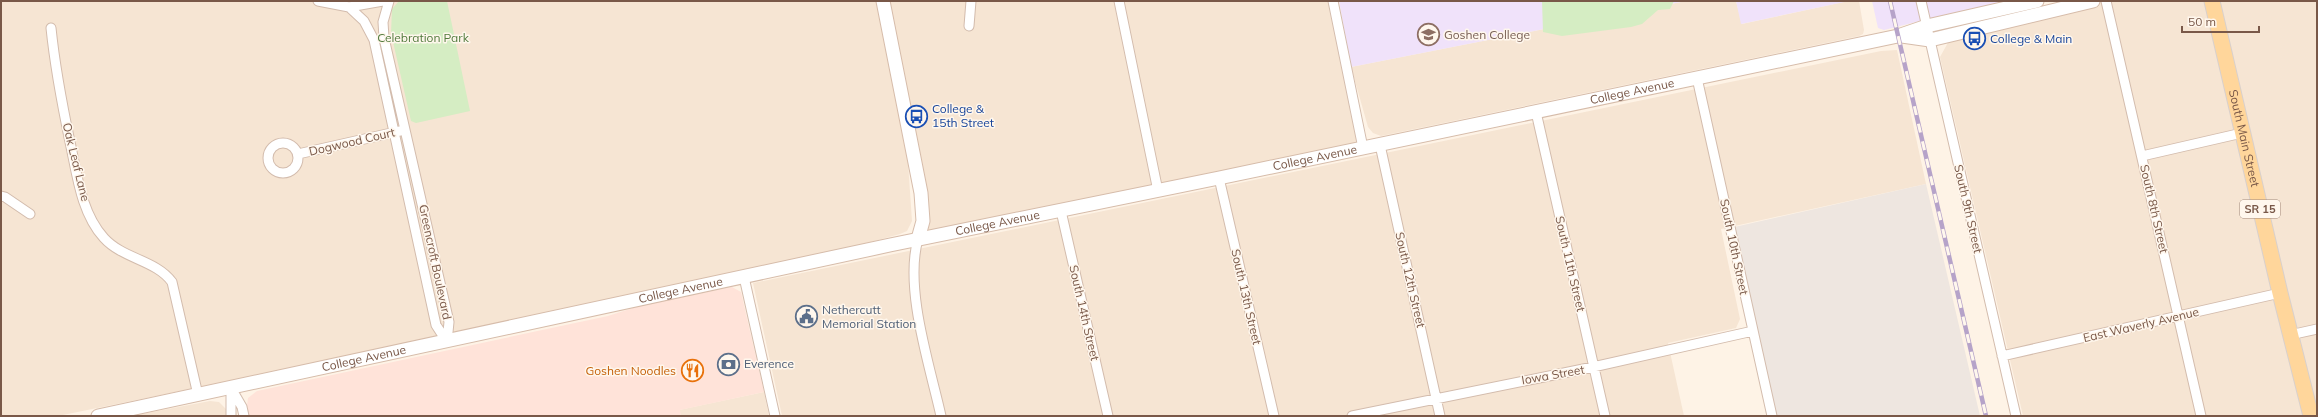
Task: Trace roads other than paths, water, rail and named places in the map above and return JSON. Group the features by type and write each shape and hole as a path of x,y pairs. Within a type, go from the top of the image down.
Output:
{"main road":[{"path":"883,1 919,179 923,221 918,240"},
{"name":"College Avenue","path":"98,416 918,240 1898,36 1927,26 2037,1"},
{"name":"College Avenue","path":"1898,36 1930,40 2093,1"},
{"name":"South Main Street","path":"2212,1 2310,416"}],"street":[{"path":"318,1 349,7 383,1"},
{"name":"Greencroft Boulevard","path":"389,1 384,17 384,32 449,322 447,342"},
{"path":"969,26 971,1"},
{"path":"1119,1 1158,191"},
{"path":"1333,1 1363,148"},
{"name":"South 9th Street","path":"1921,1 2016,416"},
{"name":"South 8th Street","path":"2106,1 2201,416"},
{"name":"Greencroft Boulevard","path":"349,7 364,21 372,34 436,325 447,342"},
{"name":"Oak Leaf Lane","path":"51,28 57,77 80,189 91,218 97,229 111,244 160,270 172,282 198,395"},
{"name":"South 10th Street","path":"1697,78 1772,416"},
{"name":"South 11th Street","path":"1536,112 1605,416"},
{"name":"Dogwood Court","path":"298,154 405,130"},
{"path":"2142,156 2242,133"},
{"name":"South 12th Street","path":"1380,145 1440,416"},
{"name":"South 13th Street","path":"1219,178 1274,416"},
{"path":"1,196 5,197 30,214"},
{"name":"South 14th Street","path":"1061,210 1108,416"},
{"path":"918,240 915,253 916,300 941,416"},
{"path":"744,277 775,416"},
{"name":"East Waverly Avenue","path":"2002,356 2280,293"},
{"path":"2290,335 2317,329"},
{"name":"Iowa Street","path":"1352,416 1593,367 1753,331"},
{"path":"231,388 231,416"},
{"path":"231,388 242,407 244,416"}],"railway":[{"path":"1890,1 1986,416"}],"place":[{"name":"Goshen College","path":"1429,35"},
{"name":"College & Main","path":"1975,39"},
{"name":"College & 15th Street","path":"916,116"},
{"name":"Nethercutt Memorial Station","path":"806,317"},
{"name":"Everence","path":"728,364"},
{"name":"Goshen Noodles","path":"692,371"}],"park label":[{"name":"Celebration Park","path":"423,38"}]}
